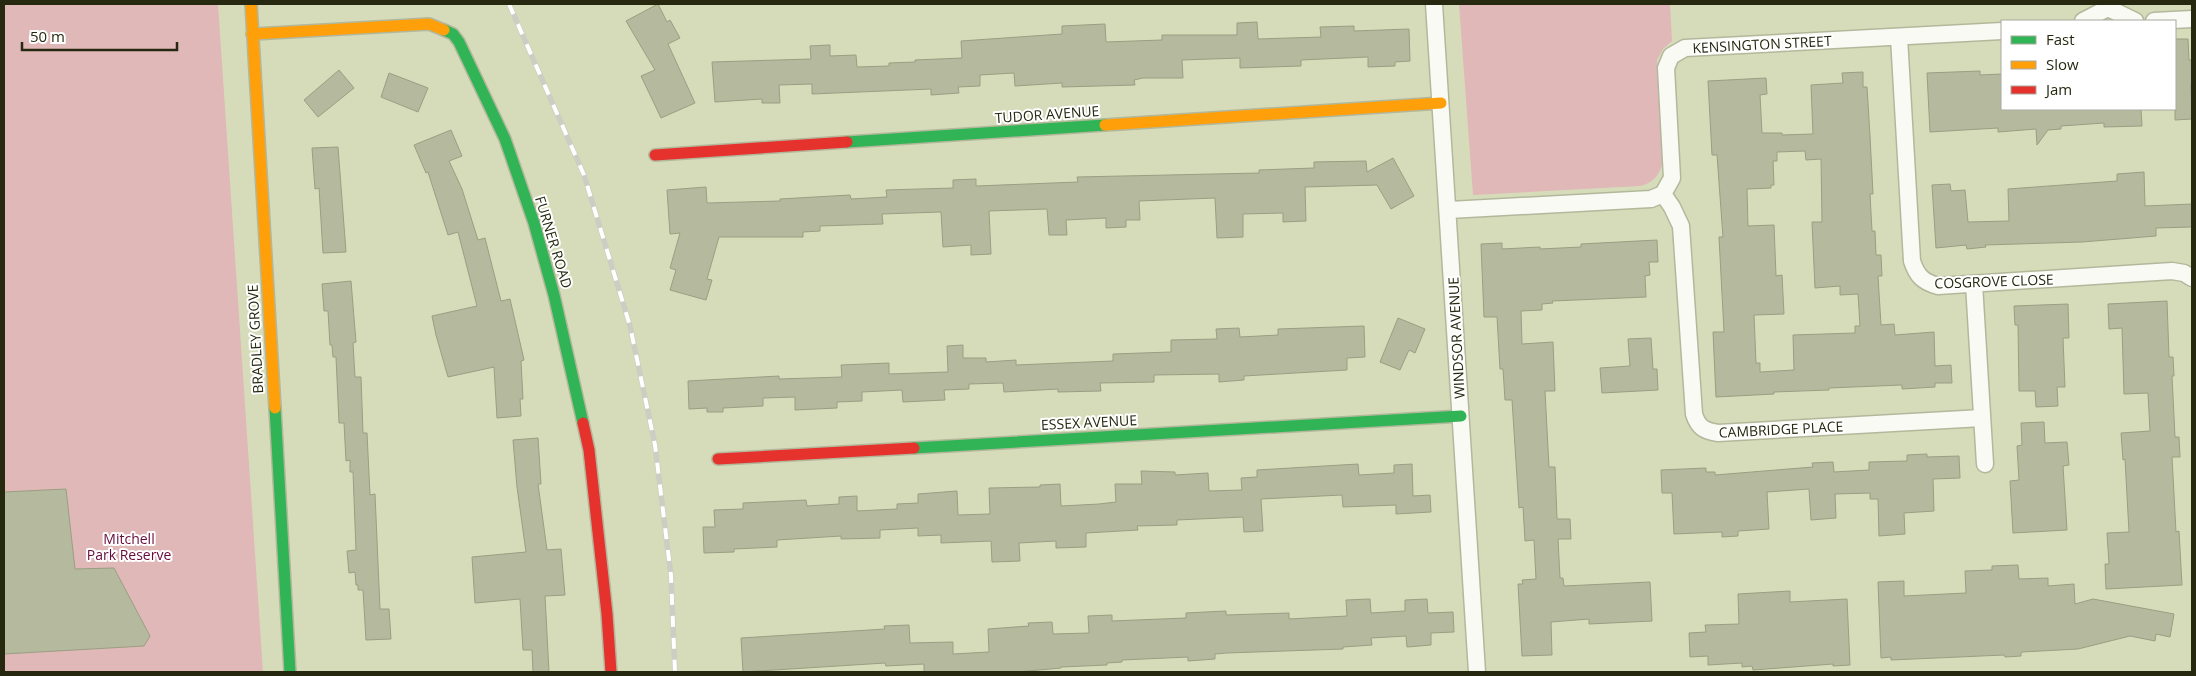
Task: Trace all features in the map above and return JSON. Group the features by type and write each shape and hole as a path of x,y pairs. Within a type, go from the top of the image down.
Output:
{"street":[{"name":"BRADLEY GROVE","path":"251,4 290,672"},
{"name":"WINDSOR AVENUE","path":"1434,4 1449,210 1477,672"},
{"path":"2085,20 2108,6 2133,20"},
{"path":"2173,20 2192,19"},
{"name":"FURNER ROAD","path":"252,34 430,24 453,34 459,42 505,140 534,223 554,295 589,450 607,614 611,672"},
{"name":"KENSINGTON STREET","path":"1662,194 1672,178 1666,68 1671,56 1685,48 2001,31"},
{"name":"COSGROVE CLOSE","path":"1899,37 1912,261 1916,273 1926,283 1938,286 2172,271 2192,278"},
{"name":"TUDOR AVENUE","path":"655,155 1441,103"},
{"path":"1449,210 1652,199 1662,194"},
{"name":"CAMBRIDGE PLACE","path":"1662,194 1672,207 1681,226 1694,414 1698,424 1705,431 1718,433 1982,418"},
{"path":"1974,284 1985,464"},
{"name":"ESSEX AVENUE","path":"718,459 1461,416"}],"green space":[{"name":"Mitchell Park Reserve","path":"4,4 218,4 263,672 4,672"},
{"path":"1459,4 1670,4 1672,41 1663,49 1657,60 1663,162 1655,178 1649,183 1640,186 1473,195"}],"building":[{"path":"658,4 667,22 670,20 680,38 668,44 695,103 661,118 641,76 655,70 626,21"},
{"path":"1257,22 1258,39 1321,37 1320,27 1354,26 1354,31 1409,29 1410,61 1395,62 1395,66 1368,67 1368,57 1301,60 1301,66 1240,68 1240,58 1182,60 1183,78 1143,78 1134,80 1135,85 1062,87 1062,83 1015,86 1014,73 980,75 980,86 958,87 959,93 931,95 931,89 812,94 812,84 779,85 780,103 762,103 762,99 715,102 712,62 811,59 810,46 830,45 830,56 856,55 857,67 889,66 889,63 915,62 915,60 962,58 961,41 1062,34 1062,26 1105,24 1106,42 1162,40 1162,35 1237,35 1237,23"},
{"path":"2176,39 2188,39 2189,60 2192,60 2192,119 2175,120"},
{"path":"339,70 354,88 318,117 304,100"},
{"path":"1980,71 1980,75 2001,74 2001,110 2141,110 2142,126 2104,127 2104,123 2061,126 2061,129 2048,130 2037,145 2036,129 1998,132 1998,128 1930,132 1927,73"},
{"path":"1863,72 1863,87 1867,87 1873,194 1870,194 1872,231 1875,231 1876,255 1881,255 1882,276 1878,276 1881,325 1894,324 1895,335 1934,332 1935,366 1951,365 1952,383 1935,383 1935,387 1902,389 1902,385 1829,388 1829,390 1716,397 1713,332 1724,332 1719,237 1723,237 1717,155 1712,155 1708,81 1766,78 1767,94 1760,95 1762,133 1782,133 1782,135 1813,134 1811,85 1843,83 1842,73","holes":["1805,151 1806,160 1821,159 1822,222 1812,222 1815,288 1840,286 1840,295 1858,294 1860,326 1855,326 1855,333 1793,335 1794,370 1760,372 1760,363 1756,363 1754,315 1784,314 1782,275 1776,276 1774,225 1748,226 1747,189 1771,188 1771,185 1774,185 1773,161 1777,161 1777,152"]},
{"path":"389,73 428,88 418,112 381,97"},
{"path":"451,130 462,156 449,161 462,189 478,240 485,238 501,301 510,299 524,360 521,361 523,399 520,399 521,416 497,418 494,367 448,377 436,335 432,316 477,306 458,232 448,235 428,172 426,173 414,145"},
{"path":"338,147 346,252 323,253 319,188 315,189 312,148"},
{"path":"1393,158 1414,196 1391,209 1377,185 1305,187 1306,221 1283,222 1283,213 1243,214 1243,237 1217,238 1215,198 1139,201 1140,220 1126,220 1126,227 1106,228 1106,218 1066,220 1067,235 1049,235 1047,209 989,211 991,254 971,255 971,245 943,247 941,212 882,214 883,224 820,226 820,231 803,232 803,237 719,237 707,279 712,280 706,300 670,290 676,270 670,268 680,233 670,234 667,190 706,187 707,203 780,201 780,199 850,195 851,199 887,197 886,190 953,188 953,180 976,179 976,186 1078,182 1077,177 1259,173 1259,170 1314,168 1314,162 1366,161 1367,172"},
{"path":"2144,172 2145,206 2192,204 2192,227 2156,228 2156,236 2082,242 1985,245 1986,247 1967,249 1966,245 1936,248 1932,185 1950,184 1951,191 1965,190 1968,222 2009,221 2008,189 2117,181 2117,174"},
{"path":"1657,240 1658,262 1649,262 1650,275 1645,276 1646,297 1552,301 1553,303 1542,304 1542,310 1521,311 1522,344 1553,342 1555,391 1545,391 1549,467 1555,467 1557,519 1570,519 1571,539 1558,539 1560,578 1563,578 1564,586 1650,582 1652,621 1589,624 1589,619 1551,622 1552,655 1522,656 1518,584 1523,584 1522,580 1536,579 1534,540 1525,541 1523,507 1519,508 1512,400 1505,400 1503,369 1500,369 1497,317 1484,317 1481,244 1502,243 1502,249 1540,247 1540,249 1581,247 1581,244"},
{"path":"351,281 356,342 353,343 355,377 361,377 363,433 367,433 370,495 375,494 380,609 389,609 391,639 366,640 363,590 358,590 355,572 349,573 347,551 356,550 353,472 350,472 350,460 346,461 344,423 339,423 336,357 333,357 332,345 330,345 328,311 324,311 322,284"},
{"path":"2167,301 2169,357 2173,357 2175,437 2179,437 2180,457 2172,457 2176,532 2179,531 2182,585 2106,589 2105,564 2109,564 2107,533 2129,532 2125,459 2123,460 2121,433 2150,431 2148,393 2124,394 2122,328 2109,329 2108,304"},
{"path":"2068,304 2069,338 2063,338 2065,387 2057,387 2058,406 2036,407 2035,391 2019,391 2018,325 2015,325 2014,306"},
{"path":"1398,318 1425,329 1415,353 1409,350 1400,370 1380,362"},
{"path":"1364,326 1365,357 1347,358 1347,370 1244,376 1244,380 1219,382 1219,374 1154,375 1154,382 1100,383 1101,391 1058,392 1058,389 1004,392 1003,383 969,384 969,389 944,390 945,400 903,402 902,390 862,392 862,401 837,402 837,408 795,410 795,397 763,398 763,406 723,408 723,412 707,412 707,408 689,409 688,381 779,376 779,379 842,377 841,365 889,363 889,374 948,372 947,346 963,345 963,358 986,358 986,362 1016,360 1016,365 1113,361 1113,354 1171,352 1171,340 1217,339 1216,329 1239,328 1240,337 1278,335 1278,329"},
{"path":"1651,338 1653,369 1657,369 1658,390 1602,393 1600,368 1630,366 1628,339"},
{"path":"2044,422 2045,443 2067,442 2069,465 2063,466 2067,530 2013,533 2010,481 2019,480 2017,446 2022,445 2021,423"},
{"path":"538,438 541,484 538,484 547,550 561,549 565,595 545,596 549,672 533,672 532,650 523,650 520,599 475,603 472,557 526,552 513,440"},
{"path":"1927,454 1927,457 1959,456 1960,478 1933,479 1934,511 1904,513 1905,534 1879,536 1878,499 1870,499 1870,493 1835,494 1836,518 1811,520 1809,489 1767,492 1769,529 1738,531 1738,536 1722,537 1722,532 1674,534 1672,493 1662,493 1661,470 1706,468 1706,472 1715,472 1715,475 1813,467 1812,463 1833,462 1834,472 1869,470 1869,462 1907,461 1907,455"},
{"path":"1358,464 1359,475 1394,473 1394,465 1412,464 1413,496 1430,495 1431,512 1396,514 1396,505 1343,507 1342,495 1261,499 1263,531 1244,532 1243,517 1177,520 1177,525 1137,526 1138,530 1086,533 1086,547 1056,548 1056,541 1019,543 1020,561 992,562 991,541 941,543 941,535 918,536 918,528 880,530 880,538 841,539 841,536 777,540 777,547 734,549 734,552 704,553 703,527 715,527 714,510 743,509 743,503 806,500 807,506 839,504 839,497 857,496 857,511 897,509 897,504 918,503 918,494 957,491 958,515 990,514 989,488 1040,487 1040,485 1060,484 1061,506 1099,504 1116,502 1115,484 1142,484 1141,471 1175,472 1175,475 1208,473 1209,491 1242,490 1241,478 1257,477 1257,470"},
{"path":"66,489 75,569 114,568 150,636 144,646 4,654 4,492"},
{"path":"2018,565 2019,579 2048,578 2048,586 2074,584 2075,604 2093,599 2174,614 2170,637 2156,634 2155,641 2130,636 2078,649 2022,652 2021,656 2005,657 2004,655 1891,660 1891,657 1881,658 1878,582 1904,581 1904,596 1966,593 1965,571 1992,570 1992,566"},
{"path":"1790,591 1790,602 1847,599 1850,665 1833,666 1833,664 1753,670 1752,666 1742,667 1742,663 1708,665 1708,656 1690,657 1689,633 1706,632 1705,625 1739,624 1738,594"},
{"path":"1370,599 1371,613 1405,611 1405,600 1427,599 1428,613 1453,612 1454,632 1431,633 1431,645 1407,647 1406,636 1371,638 1372,645 1343,647 1343,649 1227,653 1215,654 1215,659 1188,661 1188,657 1122,660 1122,662 1107,663 1107,665 1061,667 1017,672 924,672 924,664 886,666 885,663 743,672 741,638 885,629 884,626 909,625 910,643 953,642 953,654 989,652 988,629 1029,626 1028,623 1052,622 1053,634 1089,633 1088,616 1112,615 1112,621 1186,618 1186,613 1226,611 1226,615 1289,613 1289,619 1347,616 1346,600"}],"railway":[{"path":"509,4 584,175 630,326 655,445 671,576 675,672"}],"traffic: fast":[{"path":"444,30 453,34 459,42 505,139 534,223 554,295 583,423"},
{"path":"847,142 1105,125"},
{"path":"275,408 290,672"},
{"path":"914,448 1461,416"}],"traffic: slow":[{"path":"251,4 275,408"},
{"path":"252,34 429,24 444,30"},
{"path":"1105,125 1441,103"}],"traffic: jam":[{"path":"655,155 847,142"},
{"path":"583,423 589,450 607,614 611,672"},
{"path":"718,459 914,448"}]}
